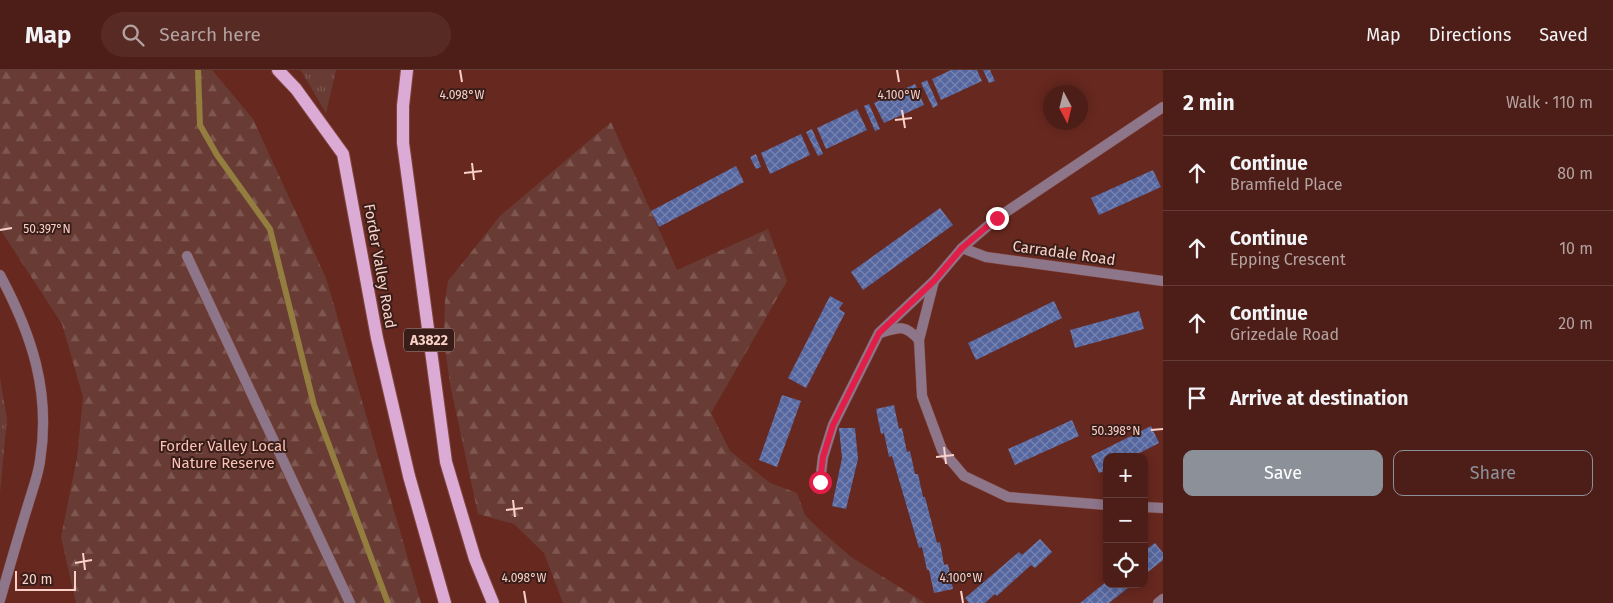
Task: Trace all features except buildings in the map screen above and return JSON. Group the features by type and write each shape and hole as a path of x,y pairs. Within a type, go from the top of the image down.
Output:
{"main road":[{"name":"Forder Valley Road","path":"278,70 296,89 343,154 377,338 410,476 445,603"},
{"name":"A3822","path":"407,70 403,106 403,143 446,462 475,559 493,603"}],"street":[{"path":"820,482 823,457 833,425 879,333 934,281 962,248 997,218 1163,107"},
{"name":"Carradale Road","path":"962,248 986,258 1163,281"},
{"path":"187,256 350,603"},
{"path":"0,275 18,309 32,343 40,380 43,420 40,462 0,600"},
{"path":"934,281 919,340 922,396 942,450 964,476 1008,496 1103,505"},
{"path":"879,333 900,327 910,330 919,340"},
{"path":"1148,507 1163,508"},
{"path":"1158,603 1163,599"}],"green space":[{"name":"Forder Valley Local Nature Reserve","path":"0,70 212,70 253,119 326,278 421,603 76,603 61,537 77,458 83,397 62,324 0,229"},
{"path":"300,70 336,70 326,113 303,74"},
{"path":"611,122 677,270 768,229 787,281 711,413 730,451 770,483 797,493 805,515 851,557 925,603 563,603 544,553 514,524 478,514 450,384 444,340 445,301 448,281 500,216"},
{"path":"0,378 7,419 0,493"}],"waterway":[{"path":"198,70 200,125 217,155 270,229 314,405 388,603"}],"route":[{"path":"820,482 823,457 833,425 879,333 934,281 962,248 997,218"}]}
